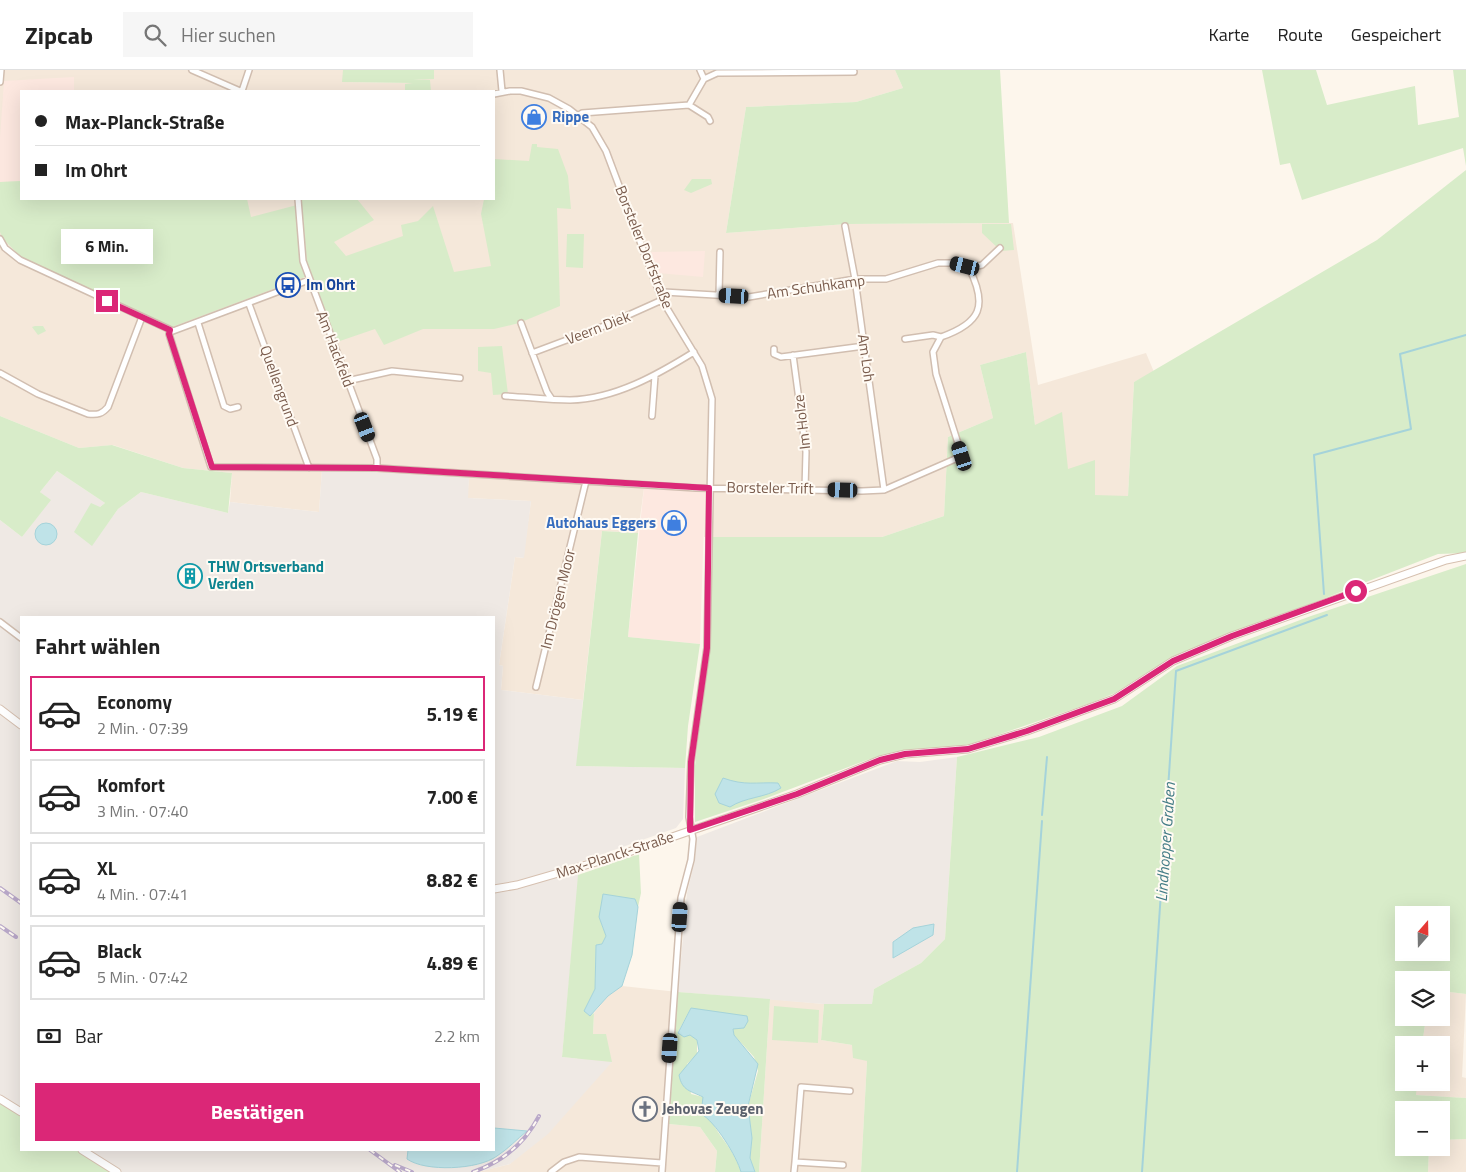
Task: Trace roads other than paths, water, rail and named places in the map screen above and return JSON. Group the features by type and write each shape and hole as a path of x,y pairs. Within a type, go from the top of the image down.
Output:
{"street":[{"path":"0,70 0,82"},
{"path":"192,70 239,90"},
{"path":"241,90 249,70"},
{"path":"500,70 502,92"},
{"path":"700,70 704,79"},
{"path":"690,105 704,79 728,71 854,72"},
{"name":"Borsteler Dorfstraße","path":"495,94 502,92 534,94 558,102 579,115 592,127 606,151 661,297 694,352 708,382 712,399 707,648 691,762 690,830 693,839 692,860 681,898 662,1172"},
{"path":"579,115 582,112 690,105 708,117 710,121"},
{"name":"Am Hackfeld","path":"298,200 303,261 377,459 377,468"},
{"name":"Am Loh","path":"845,226 884,490"},
{"path":"0,239 2,250 20,260 170,330 177,331 309,280"},
{"path":"905,339 933,335 941,337 961,330 971,323 978,312 980,292 969,268 982,265 1000,248"},
{"path":"719,295 720,252"},
{"name":"Am Schuhkamp","path":"661,297 664,292 749,296 854,279 886,279 938,263 953,263 969,268"},
{"name":"Veern Diek","path":"532,353 604,326 661,297"},
{"name":"Quellengrund","path":"249,304 309,468"},
{"path":"0,374 30,390 88,414 97,415 103,413 108,407 142,317"},
{"path":"198,323 224,406 230,409 238,407"},
{"path":"521,323 551,398"},
{"name":"Borsteler Trift","path":"170,330 169,334 212,467 377,468 709,488 884,490 962,456 936,374 933,352 941,337"},
{"path":"774,350 774,354 781,357 864,346"},
{"path":"505,396 570,400 594,397 655,376 694,352"},
{"name":"Im Holze","path":"792,355 806,452 805,489"},
{"path":"347,381 392,371 460,378"},
{"path":"652,416 655,376"},
{"name":"Im Drögen Moor","path":"536,687 586,481"},
{"name":"Max-Planck-Straße","path":"495,889 587,866 797,794 880,760 905,754 968,749 1027,731 1114,699 1173,661 1232,636 1446,560 1466,556"},
{"path":"0,622 20,637"},
{"path":"0,709 20,724"},
{"path":"794,1172 801,1087 850,1091"},
{"path":"0,1099 20,1111"},
{"path":"84,1151 117,1172"},
{"path":"551,1172 564,1162 579,1158 662,1164"},
{"path":"795,1162 843,1165"}],"water":[{"path":"46,523 54,526 57,534 54,542 46,545 38,542 35,534 38,526"},
{"path":"723,778 744,783 778,783 781,788 730,807 719,803 715,794"},
{"path":"603,894 635,899 638,907 632,955 622,986 608,996 590,1016 584,1011 595,989 596,945 602,944 606,936 599,917"},
{"path":"934,924 933,935 893,958 893,942 913,928"},
{"path":"691,1008 747,1016 748,1021 744,1028 733,1029 734,1035 758,1064 748,1106 752,1138 750,1158 755,1172 741,1172 725,1140 713,1124 701,1114 703,1097 688,1090 680,1080 679,1075 699,1051 697,1040 690,1035 684,1037 678,1033"},
{"path":"495,1128 527,1131 497,1156 488,1161 465,1167 426,1166 407,1159 408,1151 495,1151"}],"waterway":[{"name":"Lindhopper Graben","path":"1324,594 1314,455 1411,429 1400,354 1466,335"},
{"name":"Lindhopper Graben","path":"1142,1172 1176,671 1327,615"},
{"path":"1042,815 1047,757"},
{"path":"1017,1172 1042,821"}],"railway":[{"path":"0,888 20,902"},
{"path":"0,926 16,937"},
{"path":"473,1172 494,1163 512,1150 527,1135 539,1116"},
{"path":"371,1151 400,1172"},
{"path":"395,1165 412,1172"}],"place":[{"name":"Rippe","path":"534,117"},
{"name":"Im Ohrt","path":"288,285"},
{"name":"Autohaus Eggers","path":"674,523"},
{"name":"THW Ortsverband Verden","path":"190,576"},
{"name":"Jehovas Zeugen","path":"645,1109"}]}
